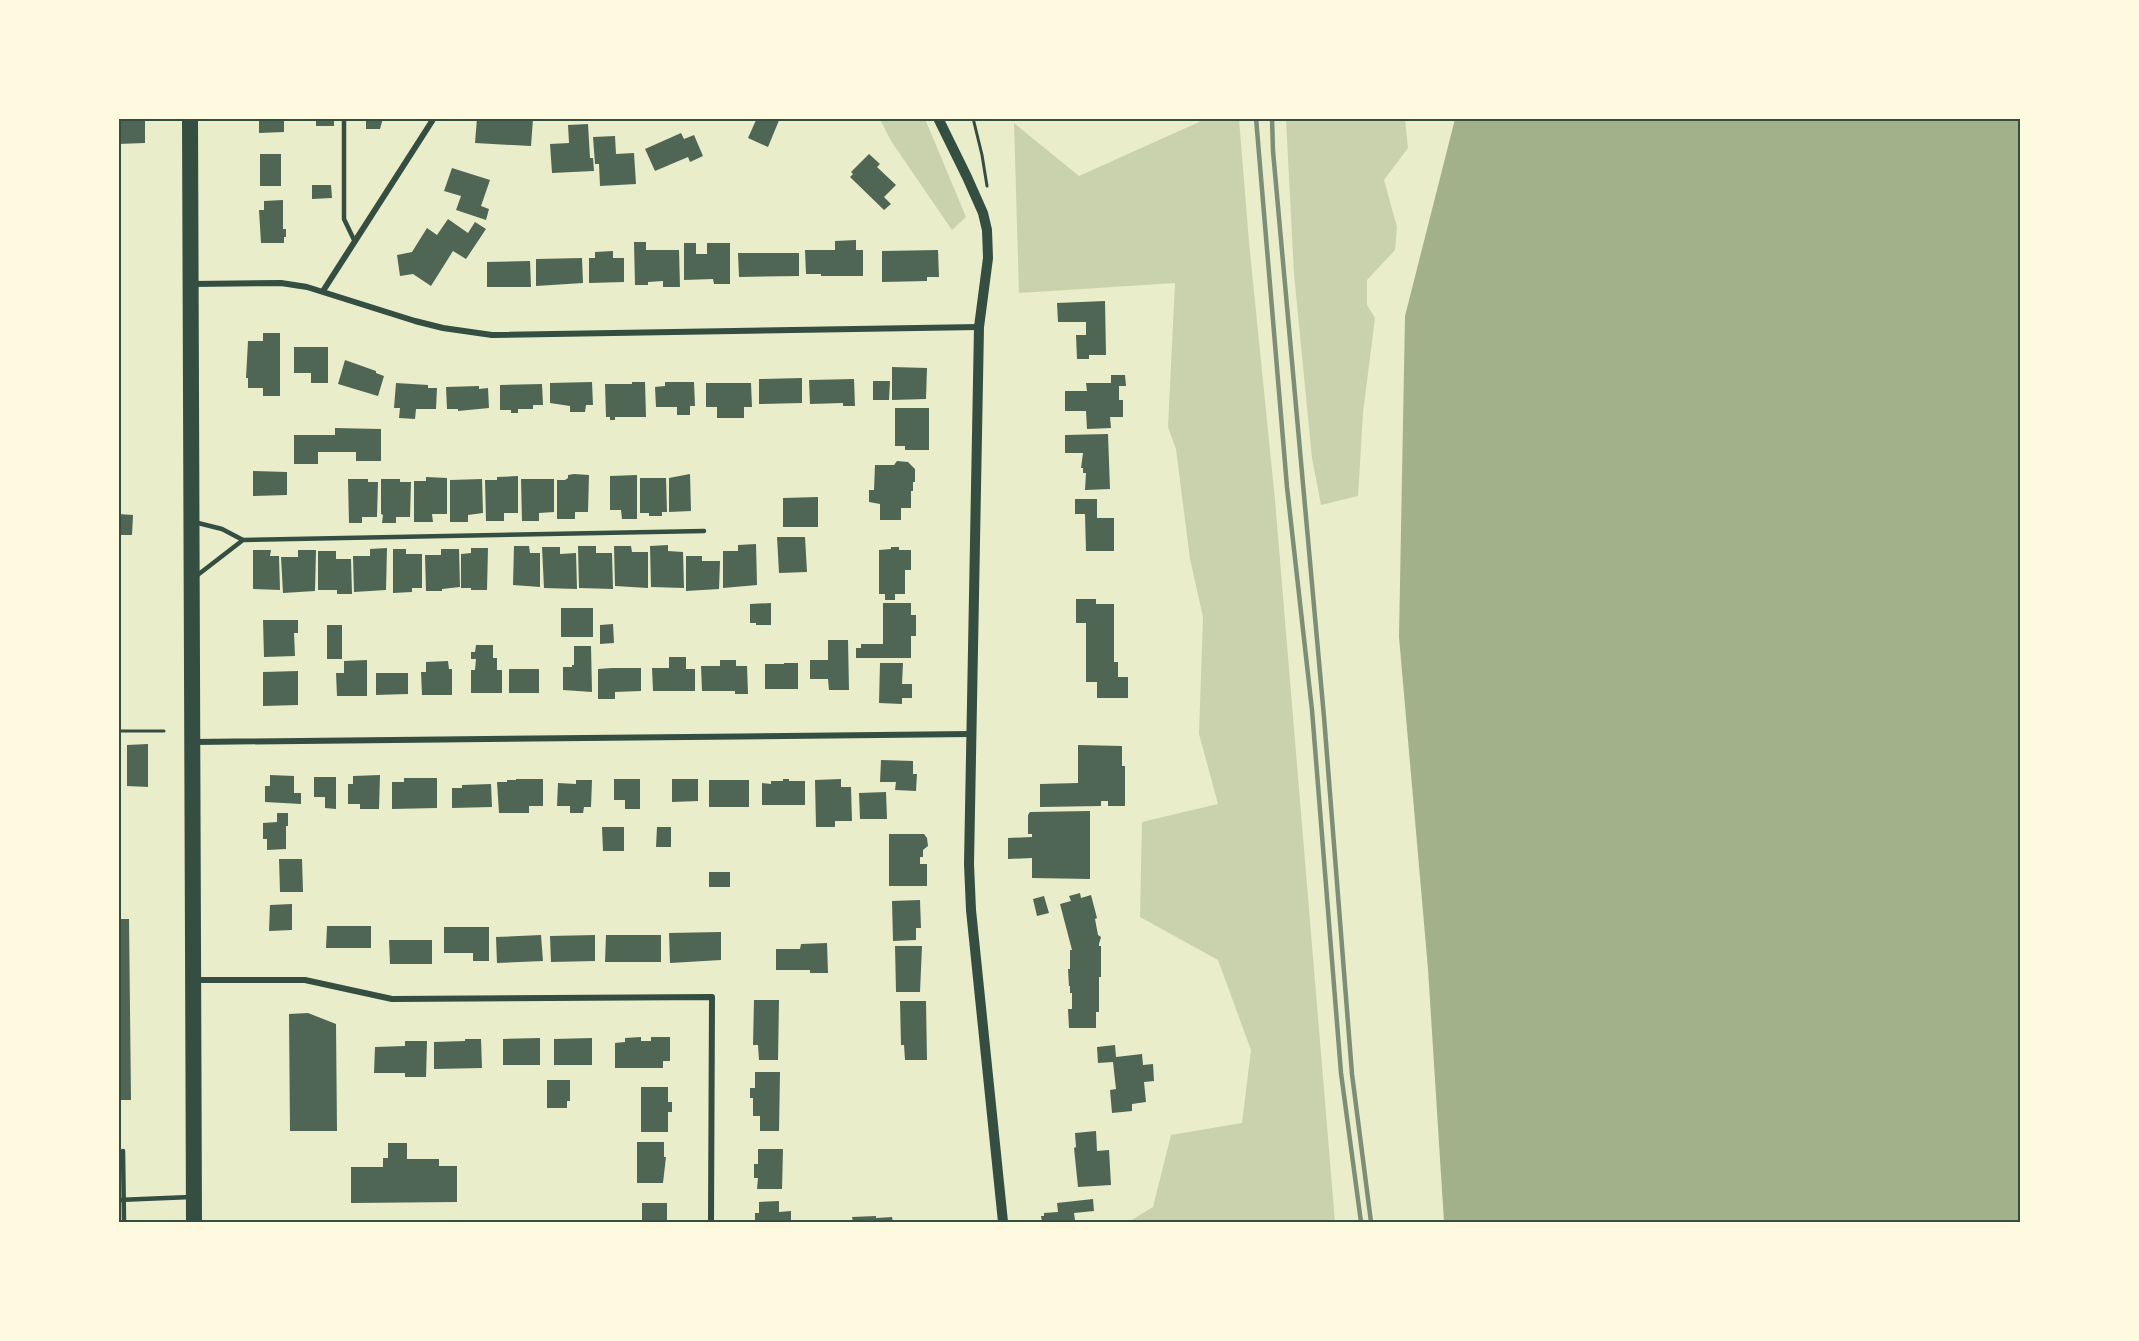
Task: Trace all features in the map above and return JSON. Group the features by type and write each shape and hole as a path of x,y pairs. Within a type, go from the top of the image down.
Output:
{"highway":[{"path":"190,118 194,1222"}],"street":[{"path":"323,291 434,118"},
{"path":"938,118 983,213 987,230 988,258 979,327 969,864 971,910 1003,1222"},
{"path":"191,284 281,283 323,291 443,328 492,335 979,327"},
{"path":"192,742 971,734"},
{"path":"193,980 305,980 392,999 712,997 711,1222"}],"lane":[{"path":"344,118 344,219 355,242"},
{"path":"192,521 222,529 243,540 704,531"},
{"path":"192,579 243,540"},
{"path":"123,1151 121,1200 124,1222"},
{"path":"121,1200 194,1197"}],"path":[{"path":"973,118 988,188"},
{"path":"118,731 164,731"}],"shaded area":[{"path":"880,119 925,119 966,217 952,230 891,141"},
{"path":"1200,119 1239,119 1275,500 1335,1222 1128,1222 1153,1207 1171,1135 1242,1123 1251,1050 1218,960 1140,917 1142,822 1218,804 1199,734 1203,617 1190,559 1176,449 1168,427 1175,283 1019,293 1014,123 1079,176 1199,122"},
{"path":"1286,119 1405,119 1408,148 1384,180 1397,227 1395,250 1367,280 1367,305 1375,318 1363,413 1358,496 1321,505 1312,458 1294,274"},
{"path":"1455,119 2020,119 2020,1222 1444,1222 1428,969 1399,637 1405,316"}],"building":[{"path":"118,118 145,118 145,143 118,144"},
{"path":"259,118 284,118 284,132 259,133"},
{"path":"316,118 334,118 334,126 316,126"},
{"path":"366,118 383,118 380,129 366,129"},
{"path":"477,118 533,119 531,146 475,143"},
{"path":"757,118 780,118 768,147 748,138"},
{"path":"588,124 590,158 593,158 594,171 552,173 550,144 569,143 568,125"},
{"path":"681,133 684,139 694,135 703,156 690,162 688,157 655,171 645,149"},
{"path":"615,136 616,154 634,153 636,184 600,186 599,164 595,164 593,137"},
{"path":"260,154 281,154 281,186 260,186"},
{"path":"869,154 880,164 877,167 896,185 884,197 891,204 884,210 850,177 853,174 851,172"},
{"path":"452,168 490,180 481,206 489,209 486,220 456,210 461,196 444,191"},
{"path":"312,185 331,185 332,198 312,199"},
{"path":"283,200 283,229 286,229 284,243 261,243 259,210 264,210 264,201"},
{"path":"448,219 468,233 475,222 486,229 466,259 453,251 431,286 413,274 400,276 397,255 412,252 427,228 437,235"},
{"path":"856,240 856,250 863,250 863,276 806,274 805,250 835,250 835,241"},
{"path":"634,242 646,242 646,250 679,250 680,287 663,287 663,281 648,282 648,285 635,285"},
{"path":"684,243 696,243 696,254 707,254 707,243 730,243 730,284 714,284 713,279 684,280"},
{"path":"938,250 939,277 927,277 927,281 882,282 882,251"},
{"path":"613,251 613,258 624,258 624,282 589,283 589,258 595,258 595,252"},
{"path":"738,253 799,253 799,276 739,277"},
{"path":"582,258 583,283 536,286 536,259"},
{"path":"530,261 531,287 487,287 487,262"},
{"path":"1105,301 1106,355 1089,355 1089,359 1077,359 1076,335 1086,335 1086,322 1058,322 1057,303"},
{"path":"263,333 280,333 280,396 263,396 263,388 248,388 248,378 246,378 248,341 263,341"},
{"path":"294,347 328,347 328,383 311,383 311,373 294,373"},
{"path":"345,360 384,376 378,396 338,384"},
{"path":"892,367 927,368 926,399 892,400"},
{"path":"1111,375 1125,375 1126,386 1119,386 1119,400 1123,400 1123,417 1110,417 1111,428 1087,429 1086,411 1065,411 1065,391 1087,391 1086,383 1111,383"},
{"path":"802,378 802,403 759,404 759,379"},
{"path":"854,379 855,406 843,406 843,403 810,404 809,380"},
{"path":"873,381 890,381 889,400 873,400"},
{"path":"592,382 593,405 586,405 585,412 570,412 570,406 550,403 550,383"},
{"path":"632,382 645,382 646,417 615,417 615,420 610,420 610,417 606,417 605,384 632,384"},
{"path":"665,382 694,382 695,406 690,406 690,415 677,415 677,407 656,407 655,387 665,386"},
{"path":"396,383 428,385 428,388 437,388 436,409 416,409 415,419 399,418 400,408 394,408"},
{"path":"706,383 751,383 752,407 744,407 744,418 717,418 717,407 706,407"},
{"path":"542,384 543,405 533,405 533,409 518,409 518,413 511,413 511,410 500,410 500,385"},
{"path":"479,386 479,389 488,388 489,408 458,411 458,409 447,409 446,387"},
{"path":"895,408 929,408 929,450 905,450 905,446 895,446"},
{"path":"335,428 381,429 381,461 356,461 356,452 318,452 318,464 294,464 294,435 335,435"},
{"path":"1108,434 1110,489 1085,490 1086,473 1083,473 1083,468 1081,468 1083,453 1065,453 1065,435"},
{"path":"897,461 908,462 915,469 911,508 901,508 901,520 880,520 880,504 869,502 869,490 874,490 875,465 894,465"},
{"path":"253,471 287,472 287,495 253,496"},
{"path":"690,474 691,511 669,512 669,478"},
{"path":"568,475 589,475 588,512 575,512 575,519 557,519 557,480 565,480"},
{"path":"637,475 637,519 622,519 621,510 610,510 610,476"},
{"path":"518,476 518,513 504,513 504,521 486,521 485,480"},
{"path":"426,477 447,478 447,514 432,514 433,522 414,522 414,481 426,481"},
{"path":"640,478 666,478 667,512 662,512 662,516 640,513"},
{"path":"348,479 368,479 368,482 378,482 377,517 362,517 362,523 349,523"},
{"path":"381,479 400,479 400,482 411,482 410,517 396,517 396,523 382,523"},
{"path":"482,479 483,513 468,515 468,522 450,522 450,480"},
{"path":"521,479 554,479 554,512 539,513 539,521 522,521"},
{"path":"818,497 818,527 783,527 783,498"},
{"path":"1075,499 1097,499 1097,518 1114,518 1114,551 1086,551 1085,514 1075,514"},
{"path":"118,514 133,515 132,535 118,535"},
{"path":"777,537 805,537 807,572 779,573"},
{"path":"756,544 757,585 723,588 723,551 738,551 738,545"},
{"path":"668,545 668,551 683,552 684,588 651,587 650,546"},
{"path":"514,546 529,546 530,553 540,553 540,587 513,585"},
{"path":"578,546 596,546 596,553 612,553 613,589 579,588"},
{"path":"614,546 631,546 632,552 648,552 648,588 615,586"},
{"path":"542,547 560,547 560,554 576,553 577,589 544,588"},
{"path":"891,547 911,550 911,570 905,570 905,594 895,594 895,600 885,600 885,594 879,594 879,550 891,549"},
{"path":"387,548 386,590 354,592 353,556 370,556 370,549"},
{"path":"471,548 488,548 487,590 461,588 461,554 471,553"},
{"path":"393,549 406,549 406,554 422,554 422,588 412,588 412,592 393,593"},
{"path":"441,549 459,549 460,587 442,589 442,591 426,591 425,555 441,555"},
{"path":"253,550 271,550 270,556 279,556 280,590 253,589"},
{"path":"298,550 316,550 315,591 283,593 281,557 298,557"},
{"path":"318,551 336,551 336,559 351,559 352,594 337,594 337,590 318,590"},
{"path":"686,556 702,556 702,561 720,561 719,589 686,591"},
{"path":"1076,599 1096,599 1096,604 1114,604 1114,662 1118,662 1118,677 1128,677 1128,698 1097,698 1097,682 1086,682 1086,623 1076,623"},
{"path":"771,603 771,625 750,623 750,604"},
{"path":"883,603 911,603 911,615 916,615 916,636 911,636 911,658 856,658 856,648 861,648 861,644 883,644"},
{"path":"561,608 593,608 593,637 561,637"},
{"path":"263,620 298,620 298,633 294,633 295,656 264,657"},
{"path":"613,624 614,643 600,644 600,625"},
{"path":"327,625 342,625 342,659 327,659"},
{"path":"828,640 848,640 849,690 829,690 828,679 810,679 810,660 828,660"},
{"path":"476,645 493,645 493,658 497,658 497,670 502,670 502,693 471,693 471,670 475,670 476,659 471,659 471,652 475,652"},
{"path":"574,646 591,646 592,692 563,690 563,667 574,665"},
{"path":"669,657 686,657 686,669 695,669 695,691 653,691 652,668 669,668"},
{"path":"367,660 367,696 337,696 336,673 344,673 344,661"},
{"path":"720,660 736,660 736,666 747,666 748,694 735,694 735,691 702,691 701,666 720,666"},
{"path":"448,661 449,669 452,669 452,695 422,695 421,672 426,672 426,662"},
{"path":"798,663 798,689 765,689 765,664"},
{"path":"880,663 903,663 902,684 912,684 912,698 902,698 902,704 879,703"},
{"path":"641,668 641,691 615,692 615,699 598,699 598,669"},
{"path":"509,669 539,669 539,693 509,693"},
{"path":"298,671 298,705 263,706 263,672"},
{"path":"376,673 408,673 408,694 376,695"},
{"path":"148,744 148,787 127,786 127,745"},
{"path":"1078,745 1122,746 1122,766 1125,766 1125,806 1108,806 1108,801 1101,801 1101,806 1040,807 1040,784 1078,783"},
{"path":"881,760 913,761 913,774 917,774 916,791 895,790 896,782 880,782"},
{"path":"270,775 294,776 294,793 301,793 301,804 265,802 265,786 270,786"},
{"path":"380,775 379,809 360,809 360,804 348,804 348,784 353,784 353,776"},
{"path":"314,777 336,777 336,809 325,808 325,797 314,797"},
{"path":"404,778 437,778 437,808 392,809 392,782 404,782"},
{"path":"543,779 543,806 529,806 529,813 499,813 497,782"},
{"path":"614,779 640,779 640,809 625,809 625,800 614,800"},
{"path":"672,779 698,779 698,801 672,802"},
{"path":"783,779 805,781 805,805 762,805 762,783 771,784 771,781 783,781"},
{"path":"841,779 841,787 851,787 852,821 835,821 835,827 816,827 815,780"},
{"path":"576,780 592,780 591,807 584,807 583,813 570,813 570,806 557,806 558,783 576,784"},
{"path":"709,780 749,780 749,807 709,807"},
{"path":"491,784 492,807 452,808 452,788 462,788 462,785"},
{"path":"886,792 887,819 860,819 859,793"},
{"path":"1090,811 1090,879 1032,878 1032,858 1008,859 1008,838 1032,837 1032,834 1028,834 1030,812"},
{"path":"277,813 288,813 286,849 267,850 267,839 263,839 263,823 277,822"},
{"path":"602,827 624,827 624,851 603,851"},
{"path":"657,827 671,827 671,847 656,847"},
{"path":"889,834 924,834 927,838 928,846 923,850 920,864 927,864 927,886 889,886"},
{"path":"279,859 302,859 303,892 280,892"},
{"path":"709,872 730,872 730,887 709,887"},
{"path":"1080,893 1081,898 1091,895 1097,918 1095,919 1098,935 1101,937 1099,946 1101,946 1101,977 1099,977 1099,1012 1096,1012 1096,1028 1069,1028 1068,1009 1072,1009 1072,993 1070,993 1068,969 1070,969 1070,950 1072,950 1060,904 1071,901 1069,896"},
{"path":"1044,896 1049,913 1037,916 1033,899"},
{"path":"920,900 921,928 916,928 916,940 893,941 892,901"},
{"path":"292,904 292,930 269,931 270,905"},
{"path":"118,919 129,919 131,1100 118,1100"},
{"path":"327,926 371,926 371,948 326,948"},
{"path":"444,927 489,927 489,961 473,961 473,953 444,953"},
{"path":"721,932 721,960 670,963 669,933"},
{"path":"541,935 543,961 497,963 496,937"},
{"path":"595,935 595,961 551,962 550,936"},
{"path":"606,935 661,935 661,962 605,962"},
{"path":"389,940 432,940 432,964 390,964"},
{"path":"827,943 828,973 810,973 810,970 776,970 776,949 800,949 801,944"},
{"path":"895,946 922,946 920,992 896,992"},
{"path":"754,1000 779,1000 778,1060 759,1060 758,1045 753,1045"},
{"path":"900,1001 926,1001 927,1060 905,1060 904,1045 901,1045"},
{"path":"308,1013 336,1024 337,1131 290,1131 289,1014"},
{"path":"641,1037 641,1041 651,1041 651,1037 670,1037 670,1061 663,1061 663,1068 615,1068 615,1043 625,1042 625,1038"},
{"path":"540,1038 540,1065 503,1065 503,1039"},
{"path":"592,1038 592,1065 554,1065 554,1039"},
{"path":"465,1039 481,1039 482,1068 434,1069 434,1042 465,1041"},
{"path":"405,1041 427,1041 426,1077 405,1077 405,1073 374,1073 375,1047 405,1046"},
{"path":"1115,1045 1116,1057 1142,1054 1143,1065 1153,1064 1154,1081 1144,1082 1146,1102 1132,1104 1132,1111 1112,1113 1110,1090 1116,1089 1113,1062 1098,1063 1097,1047"},
{"path":"755,1072 780,1072 779,1131 760,1131 760,1116 753,1116 753,1098 750,1098 750,1088 755,1088"},
{"path":"547,1080 570,1080 570,1101 567,1101 567,1108 547,1108"},
{"path":"641,1087 668,1087 668,1102 672,1102 672,1112 668,1112 668,1132 641,1132"},
{"path":"1096,1131 1097,1151 1109,1150 1111,1185 1078,1187 1074,1148 1076,1147 1075,1133"},
{"path":"637,1142 664,1142 664,1157 666,1157 663,1183 637,1183"},
{"path":"388,1143 407,1143 407,1159 439,1159 439,1166 457,1166 457,1202 351,1203 351,1167 383,1167 383,1158 388,1158"},
{"path":"758,1149 783,1149 782,1189 757,1189 758,1178 754,1178 754,1164 758,1164"},
{"path":"1093,1199 1094,1211 1074,1213 1075,1220 1042,1222 1041,1216 1044,1216 1044,1213 1058,1212 1057,1203"},
{"path":"779,1201 779,1212 791,1211 791,1222 755,1222 755,1213 759,1213 759,1202"},
{"path":"642,1203 667,1203 667,1222 642,1222"},
{"path":"876,1216 876,1218 892,1217 893,1222 853,1222 852,1217"}],"railway":[{"path":"1256,118 1287,487 1312,710 1341,1073 1361,1222"},
{"path":"1272,118 1273,151 1324,717 1352,1074 1371,1222"}]}
